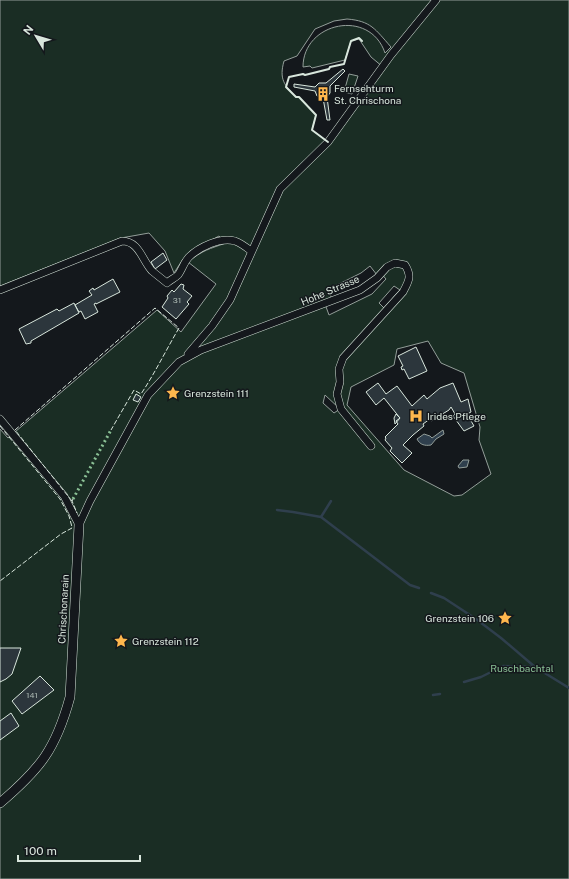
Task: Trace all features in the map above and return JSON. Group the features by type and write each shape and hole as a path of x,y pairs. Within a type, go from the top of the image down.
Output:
{"street":[{"name":"Hohe Strasse","path":"187,356 212,326 226,306 280,189 328,142 391,55 436,0"},
{"path":"0,290 122,241 127,241 136,246 152,271 167,283 177,275 190,256 203,247 230,240 251,251"},
{"name":"Hohe Strasse","path":"79,525 90,501 148,395 178,362 187,356 360,290 377,278 387,267 395,263 405,265 409,272 409,281 403,292 343,358 339,368 340,382 337,394 341,409 371,446"},
{"path":"0,419 64,496 79,525"},
{"name":"Chrischonarain","path":"0,803 31,775 46,756 64,720 70,697 79,525"}],"green space":[{"name":"Ruschbachtal","path":"0,0 569,0 569,879 0,879 0,429 8,438 157,310 181,332 216,284 188,262 210,248 226,243 219,236 195,249 183,259 174,273 165,251 149,233 121,238 0,286","holes":["347,19 367,24 372,27 391,47 385,53 377,39 366,30 352,26 338,26 325,31 314,40 306,52 303,67 310,66 312,68 345,60 351,41 359,39 371,57 383,67 328,142 312,130 316,115 299,97 296,97 288,89 282,77 282,73 284,61 297,56 315,29 334,21","370,266 377,275 380,272 386,279 372,294 329,315 325,304 332,301 329,289 361,273","394,286 400,290 384,308 379,303","428,341 441,363 464,373 480,427 479,440 491,474 462,495 454,496 404,470 347,405 351,387 394,365 397,349","325,395 340,409 334,413 323,403"]},
{"path":"349,74 358,76 352,94 344,92"}],"water":[{"path":"443,430 444,434 436,439 431,445 423,445 417,439 424,434 432,438"},
{"path":"463,460 469,460 467,467 459,468 458,466"}],"building":[{"name":"Fernsehturm St. Chrischona","path":"343,69 345,71 330,86 330,93 327,97 330,120 327,120 323,98 317,96 315,91 294,87 294,84 315,87 319,83 326,83"},
{"path":"163,253 167,260 155,269 151,262"},
{"path":"113,279 120,292 94,304 98,312 85,319 81,311 79,312 75,305 92,295 89,291 93,288 94,290"},
{"path":"181,284 184,285 183,289 192,296 187,302 189,304 176,319 162,307 168,298 167,296 172,290 174,292"},
{"path":"74,303 79,313 31,341 31,343 26,344 19,329 57,309 59,311"},
{"path":"416,347 427,371 409,379 404,369 402,370 401,367 403,366 398,356"},
{"path":"378,383 386,394 397,386 412,406 424,395 427,399 440,388 453,383 461,402 468,399 471,412 467,414 474,426 464,431 453,416 455,414 451,407 449,410 431,421 430,419 423,424 424,426 403,445 412,453 402,463 390,451 392,448 385,440 385,437 398,424 396,421 400,418 384,398 376,405 366,392"},
{"path":"136,394 141,397 138,402 133,400"},
{"path":"396,414 400,418 395,424 394,418"},
{"path":"0,648 21,648 12,674 0,682"},
{"path":"40,676 54,690 22,714 12,701"},
{"path":"11,713 19,726 0,740 0,721"}],"waterway":[{"path":"321,517 331,501"},
{"path":"277,510 321,517 410,585 419,588"},
{"path":"431,593 444,598 476,619 535,667 569,688"},
{"path":"464,682 481,677 503,666 534,667"},
{"path":"433,695 440,694"}],"hedge":[{"path":"73,499 111,430"}],"fence":[{"path":"72,501 15,430 155,308 179,328 141,394 134,390 111,430"},
{"path":"0,426 60,499 69,516 72,527 0,581"},
{"path":"73,499 72,501 77,513"}],"wall":[{"path":"328,142 312,130 316,115 299,97 296,97 286,87 289,77 303,74 305,75 344,64 351,41 359,38 362,41"}],"place":[{"name":"Fernsehturm St. Chrischona","path":"323,94"},
{"name":"Grenzstein 111","path":"173,393"},
{"name":"Irides Pflege","path":"416,416"},
{"name":"Grenzstein 106","path":"505,618"},
{"name":"Grenzstein 112","path":"121,641"}]}
